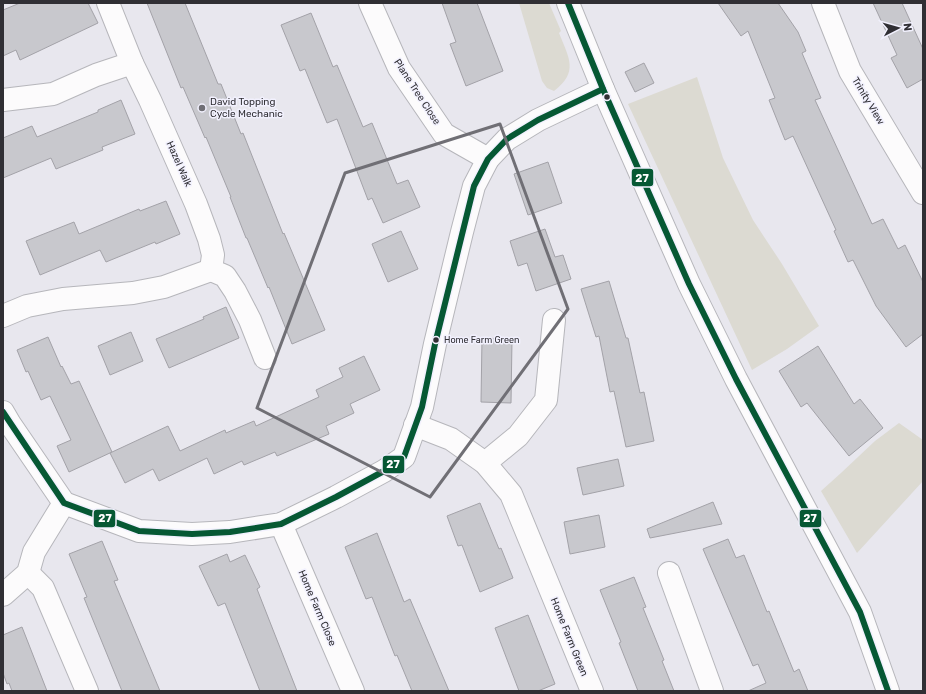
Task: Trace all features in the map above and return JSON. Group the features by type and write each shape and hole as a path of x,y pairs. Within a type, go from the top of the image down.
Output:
{"street":[{"name":"Hazel Walk","path":"108,3 132,63 199,211 213,255 211,270"},
{"name":"Plane Tree Close","path":"370,3 398,68 444,134 488,159"},
{"path":"568,3 603,89 688,284 740,386 860,612 888,691"},
{"name":"Trinity View","path":"823,3 850,71 923,193"},
{"path":"3,100 53,94 96,75 132,63"},
{"path":"3,412 64,503 139,531 192,534 230,532 281,524 336,497 384,471 404,457 422,407 435,344 474,186 488,159 507,138 538,120 603,89"},
{"path":"3,316 27,306 63,299 133,293 164,287 211,270 225,276 235,291 250,320 265,358"},
{"path":"485,463 518,436 546,400 554,320"},
{"name":"Home Farm Green","path":"415,425 451,439 485,463 511,494 592,691"},
{"path":"3,595 28,573 34,552 64,503"},
{"name":"Home Farm Close","path":"281,524 353,691"},
{"path":"28,573 43,588 87,691"},
{"path":"669,573 712,691"}],"highlighted area":[{"path":"500,124 568,309 430,497 257,408 345,173"}],"shaded area":[{"path":"519,3 549,3 561,31 559,33 570,64 567,77 554,91 547,88 542,81"},
{"path":"697,77 723,158 753,220 782,264 819,326 787,349 752,370 628,104"},
{"path":"899,423 923,440 923,481 857,553 821,491 875,441"}],"building":[{"path":"20,3 88,3 98,23 20,60 16,50 3,56 3,10"},
{"path":"147,3 185,3 218,84 221,84 241,134 243,133 283,234 284,233 325,330 292,344 269,287 268,288 246,238 206,137 205,138 183,87 181,88"},
{"path":"442,3 477,3 503,71 466,86 450,44 456,42"},
{"path":"718,3 778,3 798,32 806,51 802,53 821,98 815,100 872,224 883,219 898,249 905,245 923,282 923,334 906,347 876,306 853,260 848,262 834,231 836,230 793,136 785,140 769,100 775,98 748,31 741,36"},
{"path":"873,3 902,3 923,49 923,79 907,88 891,58 897,55"},
{"path":"311,13 333,67 337,65 363,127 372,123 397,184 408,180 420,207 383,223 372,198 368,200 337,119 327,123 305,69 300,71 281,25"},
{"path":"644,63 654,83 635,92 625,72"},
{"path":"121,100 135,134 102,147 103,150 56,169 51,158 3,178 3,138 32,126 37,137 98,112 98,110"},
{"path":"548,162 562,203 528,215 514,174"},
{"path":"166,201 180,234 156,244 155,242 106,262 100,250 40,275 26,241 74,222 79,234 139,209 140,211"},
{"path":"545,229 555,257 563,255 571,279 536,291 527,263 518,266 510,241"},
{"path":"401,231 418,269 388,282 372,244"},
{"path":"609,281 626,338 628,338 640,393 644,392 654,441 626,447 614,391 610,392 599,336 596,337 581,289"},
{"path":"226,307 239,338 169,368 156,339 204,319 203,317"},
{"path":"131,332 143,361 110,375 98,346"},
{"path":"48,337 61,367 62,366 71,384 79,381 112,452 69,472 57,446 71,440 50,396 41,400 28,371 26,372 17,350"},
{"path":"482,338 512,339 511,403 481,402"},
{"path":"818,346 854,404 860,399 883,428 849,456 807,403 801,407 779,371"},
{"path":"364,356 380,390 350,404 354,413 326,426 329,434 277,456 275,452 244,465 242,461 214,474 207,458 159,481 153,469 125,483 110,453 168,426 180,451 225,430 226,433 254,421 256,426 319,397 316,390 343,377 339,368"},
{"path":"618,459 624,486 583,495 577,468"},
{"path":"713,502 722,524 650,538 647,529"},
{"path":"480,503 513,578 480,592 462,545 458,546 447,516"},
{"path":"599,515 605,547 570,554 564,522"},
{"path":"377,533 404,602 410,599 449,691 412,691 397,655 395,656 372,597 366,599 345,547"},
{"path":"728,539 736,558 744,555 767,612 769,611 794,672 799,669 808,691 748,691 766,683 758,664 753,666 703,549"},
{"path":"102,541 118,580 114,581 160,691 122,691 84,598 87,597 69,554"},
{"path":"227,554 230,562 245,555 260,587 257,589 297,691 260,691 225,603 218,606 199,566"},
{"path":"634,577 646,607 643,608 664,660 662,661 674,691 638,691 619,643 621,642 600,590"},
{"path":"528,615 555,684 538,691 519,691 495,628"},
{"path":"22,627 47,691 12,691 9,683 7,684 3,673 3,635"}],"transit line":[{"name":"27","path":"568,3 603,89 689,284 736,379 860,612 888,691"},
{"name":"27","path":"3,412 64,503 139,531 192,534 230,532 281,524 336,497 384,471 404,457 422,407 435,344 474,186 488,159 507,139 538,120 603,89"}],"place":[{"name":"David Topping Cycle Mechanic","path":"202,108"},
{"name":"Home Farm Green","path":"436,340"}]}
